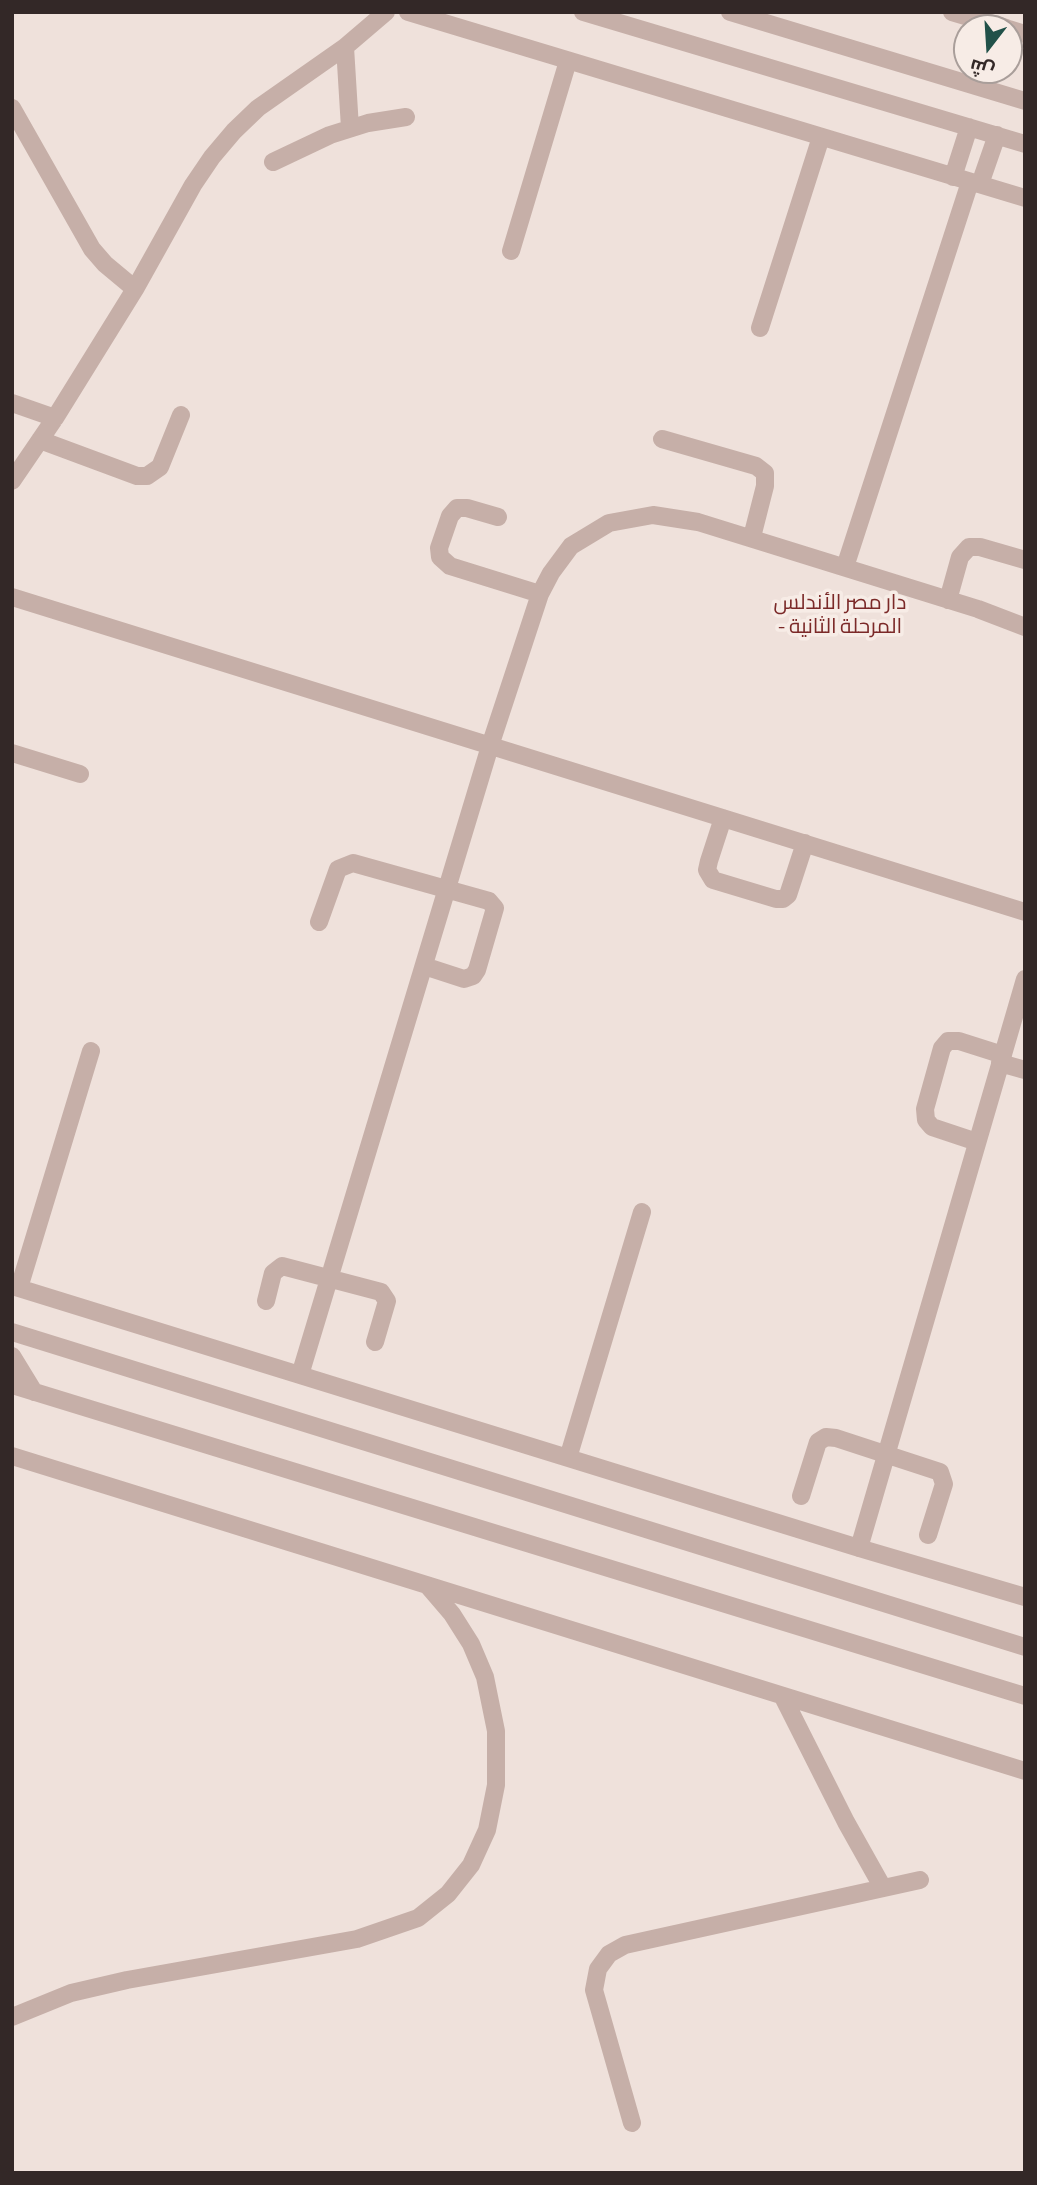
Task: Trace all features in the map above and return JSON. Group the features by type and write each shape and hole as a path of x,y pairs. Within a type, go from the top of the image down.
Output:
{"street":[{"path":"12,481 135,289 193,185 212,157 234,131 267,101 345,47 386,12"},
{"path":"408,12 1025,198"},
{"path":"583,12 1025,144"},
{"path":"730,12 1025,101"},
{"path":"345,47 350,128"},
{"path":"511,251 568,61"},
{"path":"12,108 92,249 105,264 135,289"},
{"path":"273,162 310,143 350,128 406,117"},
{"path":"968,181 969,127"},
{"path":"845,567 968,181 997,135"},
{"path":"760,328 821,137"},
{"path":"12,402 54,418"},
{"path":"40,440 138,476 147,476 160,467 181,415"},
{"path":"662,439 757,466 765,473 765,486 752,537"},
{"path":"498,517 467,508 457,508 450,516 439,548 440,557 450,566 540,594"},
{"path":"300,1375 491,746 540,594 571,545 610,523 653,515 698,522 752,537 1025,627"},
{"path":"948,600 960,557 969,547 980,547 1025,560"},
{"path":"12,597 1025,912"},
{"path":"12,753 80,774"},
{"path":"723,818 707,870 713,880 783,899 788,895 805,844"},
{"path":"319,922 338,869 353,863 489,901 495,908 494,917 473,976 464,979 424,966"},
{"path":"859,1548 1025,979"},
{"path":"977,1142 932,1127 926,1120 925,1109 942,1048 948,1041 959,1041 1025,1070"},
{"path":"91,1051 15,1287 1025,1597"},
{"path":"568,1458 642,1212"},
{"path":"266,1301 275,1270 282,1266 381,1292 386,1295 387,1301 375,1342"},
{"path":"12,1332 1025,1647"},
{"path":"12,1356 34,1392"},
{"path":"12,1385 1025,1696"},
{"path":"801,1496 818,1442 821,1439 836,1438 936,1470 943,1475 944,1484 928,1535"},
{"path":"12,1456 1025,1771"},
{"path":"12,2017 71,1993 127,1980 356,1940 418,1917 448,1894 471,1865 487,1830 496,1785 496,1731 485,1677 471,1644 452,1614 428,1586"},
{"path":"783,1697 846,1822 883,1888"},
{"path":"632,2123 594,1990 598,1969 609,1954 625,1945 920,1880"}],"district":[{"name":"دار مصر الأندلس - المرحلة الثانية","path":"840,616"}]}
